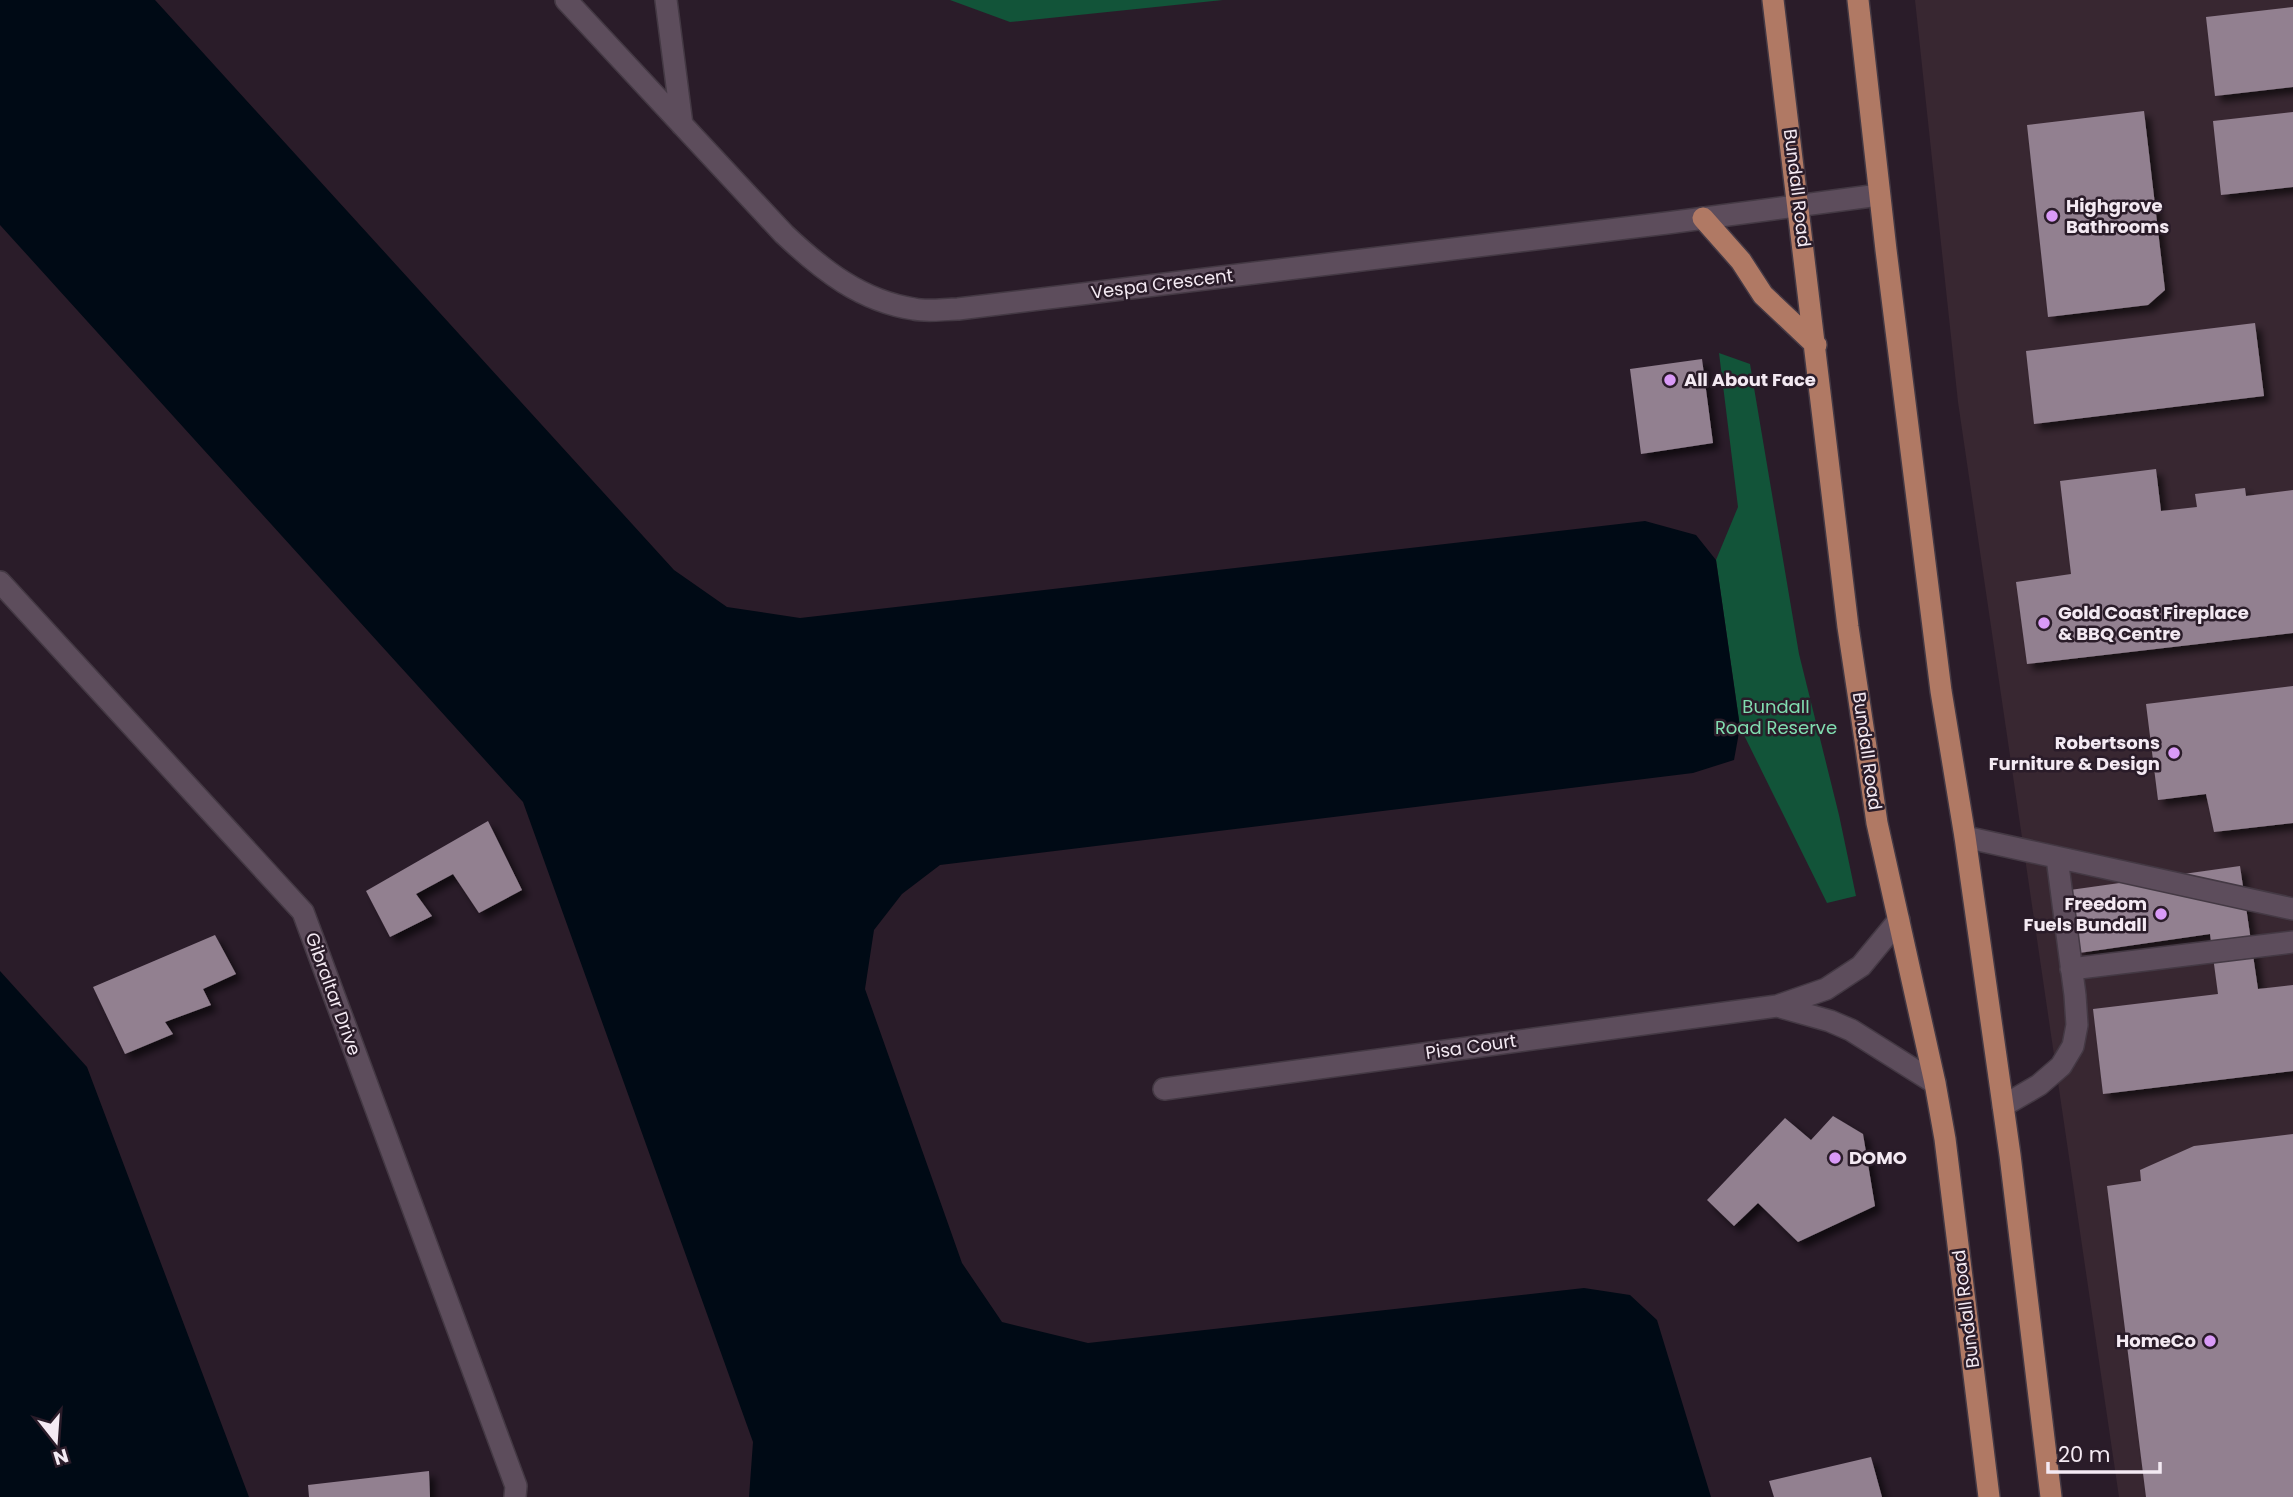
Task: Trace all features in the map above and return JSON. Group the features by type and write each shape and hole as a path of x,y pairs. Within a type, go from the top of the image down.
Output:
{"main road":[{"name":"Bundall Road","path":"1773,0 1848,627 1877,823 1935,1083 1952,1188 1989,1497"},
{"path":"1858,0 1941,691 1965,837 2003,1106 2051,1497"},
{"path":"1703,218 1741,261 1763,295 1816,345"}],"street":[{"name":"Vespa Crescent","path":"566,0 784,234 816,264 845,285 875,300 916,310 958,309 1880,195"},
{"path":"666,0 682,125"},
{"name":"Gibraltar Drive","path":"0,582 303,912 516,1486 515,1497"},
{"path":"1965,837 2293,909"},
{"path":"2003,1106 2039,1085 2062,1066 2073,1046 2077,1025 2057,858"},
{"name":"Pisa Court","path":"1164,1089 1777,1006 1826,989 1861,966 1899,920"},
{"path":"2071,969 2293,942"},
{"name":"Pisa Court","path":"1777,1006 1851,1030 1935,1083"}],"shaded area":[{"path":"0,0 155,0 674,570 727,607 800,618 1645,521 1696,535 1716,560 1740,727 1734,760 1693,773 940,865 902,894 874,930 865,989 962,1263 1002,1322 1088,1343 1584,1288 1630,1295 1657,1320 1711,1497 749,1497 753,1442 523,802 0,225"},
{"path":"1915,0 2293,0 2293,1497 2119,1497 1958,402"},
{"path":"0,971 87,1067 249,1497 0,1497"}],"green space":[{"path":"950,0 1223,0 1010,22"},
{"name":"Bundall Road Reserve","path":"1719,353 1750,364 1799,654 1856,896 1827,903 1740,727 1716,560 1738,507"}],"building":[{"path":"2293,7 2293,87 2215,96 2206,17"},
{"path":"2144,111 2165,290 2148,305 2048,317 2027,125"},
{"path":"2293,112 2293,187 2221,195 2213,121"},
{"path":"2255,323 2264,396 2034,424 2026,351"},
{"path":"1702,359 1713,443 1641,454 1630,369"},
{"path":"2156,469 2161,511 2197,507 2195,494 2245,488 2246,496 2293,490 2293,633 2027,664 2016,582 2071,574 2060,481"},
{"path":"2293,686 2293,823 2214,832 2206,794 2158,800 2146,704"},
{"path":"488,821 522,890 479,913 453,874 416,894 432,916 390,937 366,891"},
{"path":"2240,866 2258,989 2293,985 2293,1071 2103,1094 2093,1009 2218,994 2210,934 2079,953 2070,890"},
{"path":"215,935 236,974 203,989 211,1005 165,1022 173,1034 125,1054 93,987"},
{"path":"1833,1116 1863,1134 1875,1206 1798,1242 1758,1203 1734,1226 1707,1200 1785,1118 1811,1140"},
{"name":"HomeCo","path":"2293,1134 2293,1497 2146,1497 2107,1186 2141,1181 2140,1170 2194,1146"},
{"path":"1871,1457 1882,1497 1774,1497 1769,1481"},
{"path":"429,1471 430,1497 309,1497 308,1485"}],"place":[{"name":"Highgrove Bathrooms","path":"2052,216"},
{"name":"All About Face","path":"1670,380"},
{"name":"Gold Coast Fireplace & BBQ Centre","path":"2044,623"},
{"name":"Robertsons Furniture & Design","path":"2174,753"},
{"name":"Freedom Fuels Bundall","path":"2161,914"},
{"name":"DOMO","path":"1835,1158"},
{"name":"HomeCo","path":"2210,1341"}]}
